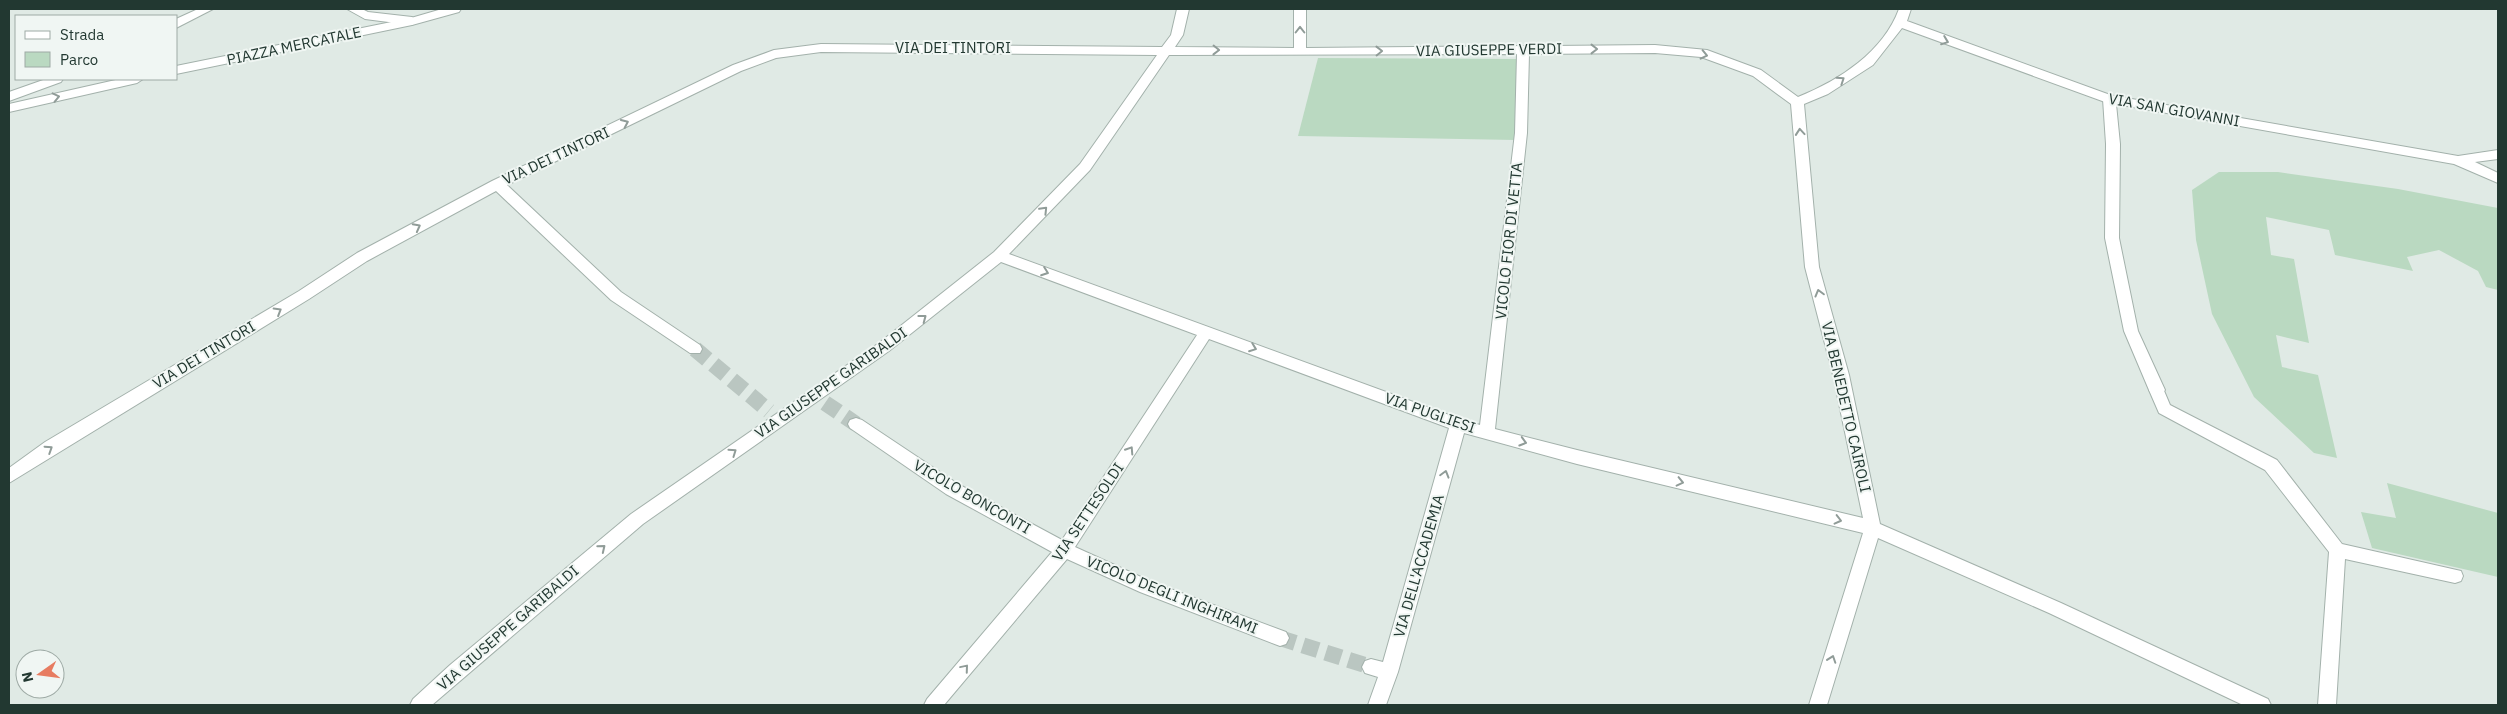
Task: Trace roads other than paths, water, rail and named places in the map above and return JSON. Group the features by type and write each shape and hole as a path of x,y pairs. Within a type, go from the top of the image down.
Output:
{"street":[{"path":"178,23 207,9"},
{"name":"PIAZZA MERCATALE","path":"353,9 365,15 412,21"},
{"name":"PIAZZA MERCATALE","path":"178,70 412,21 454,9"},
{"name":"VIA GIUSEPPE GARIBALDI","path":"419,705 456,671 638,519 774,415 819,400 999,256 1085,167 1177,35 1183,9"},
{"path":"1300,9 1300,52"},
{"path":"1797,102 1824,91 1869,62 1900,23 1906,9"},
{"name":"VIA SAN GIOVANNI","path":"1900,23 2108,99 2457,160 2498,178"},
{"name":"VIA DEI TINTORI","path":"9,476 51,447 304,295 362,256 497,184 737,68 774,54 821,48 1167,50"},
{"name":"VIA GIUSEPPE VERDI","path":"1167,50 1300,52 1656,49 1703,54 1757,73 1797,102"},
{"name":"VICOLO FIOR DI VETTA","path":"1487,432 1521,133 1523,50"},
{"path":"9,97 54,80"},
{"path":"9,108 133,80"},
{"path":"2108,99 2113,144 2112,238 2131,331 2164,409 2270,464 2337,550 2455,576"},
{"name":"VIA BENEDETTO CAIROLI","path":"1797,102 1812,267 1841,375 1873,528 1818,705"},
{"name":"VIA SAN GIOVANNI","path":"2457,160 2498,155"},
{"path":"497,184 616,296 696,349"},
{"name":"VIA PUGLIESI","path":"999,256 1458,425 1577,457 1873,528 2055,608 2262,705"},
{"name":"VIA SETTESOLDI","path":"933,705 1065,549 1207,331"},
{"name":"VICOLO BONCONTI","path":"856,424 952,489 1065,549"},
{"name":"VIA DELL'ACCADEMIA","path":"1377,705 1458,425"},
{"name":"VICOLO DEGLI INGHIRAMI","path":"1065,549 1146,587 1280,638"},
{"path":"2326,705 2337,550"},
{"path":"1371,667 1388,672"}],"tunnel":[{"path":"695,349 769,411"},
{"path":"825,403 856,424"},
{"path":"1280,638 1371,667"}]}
